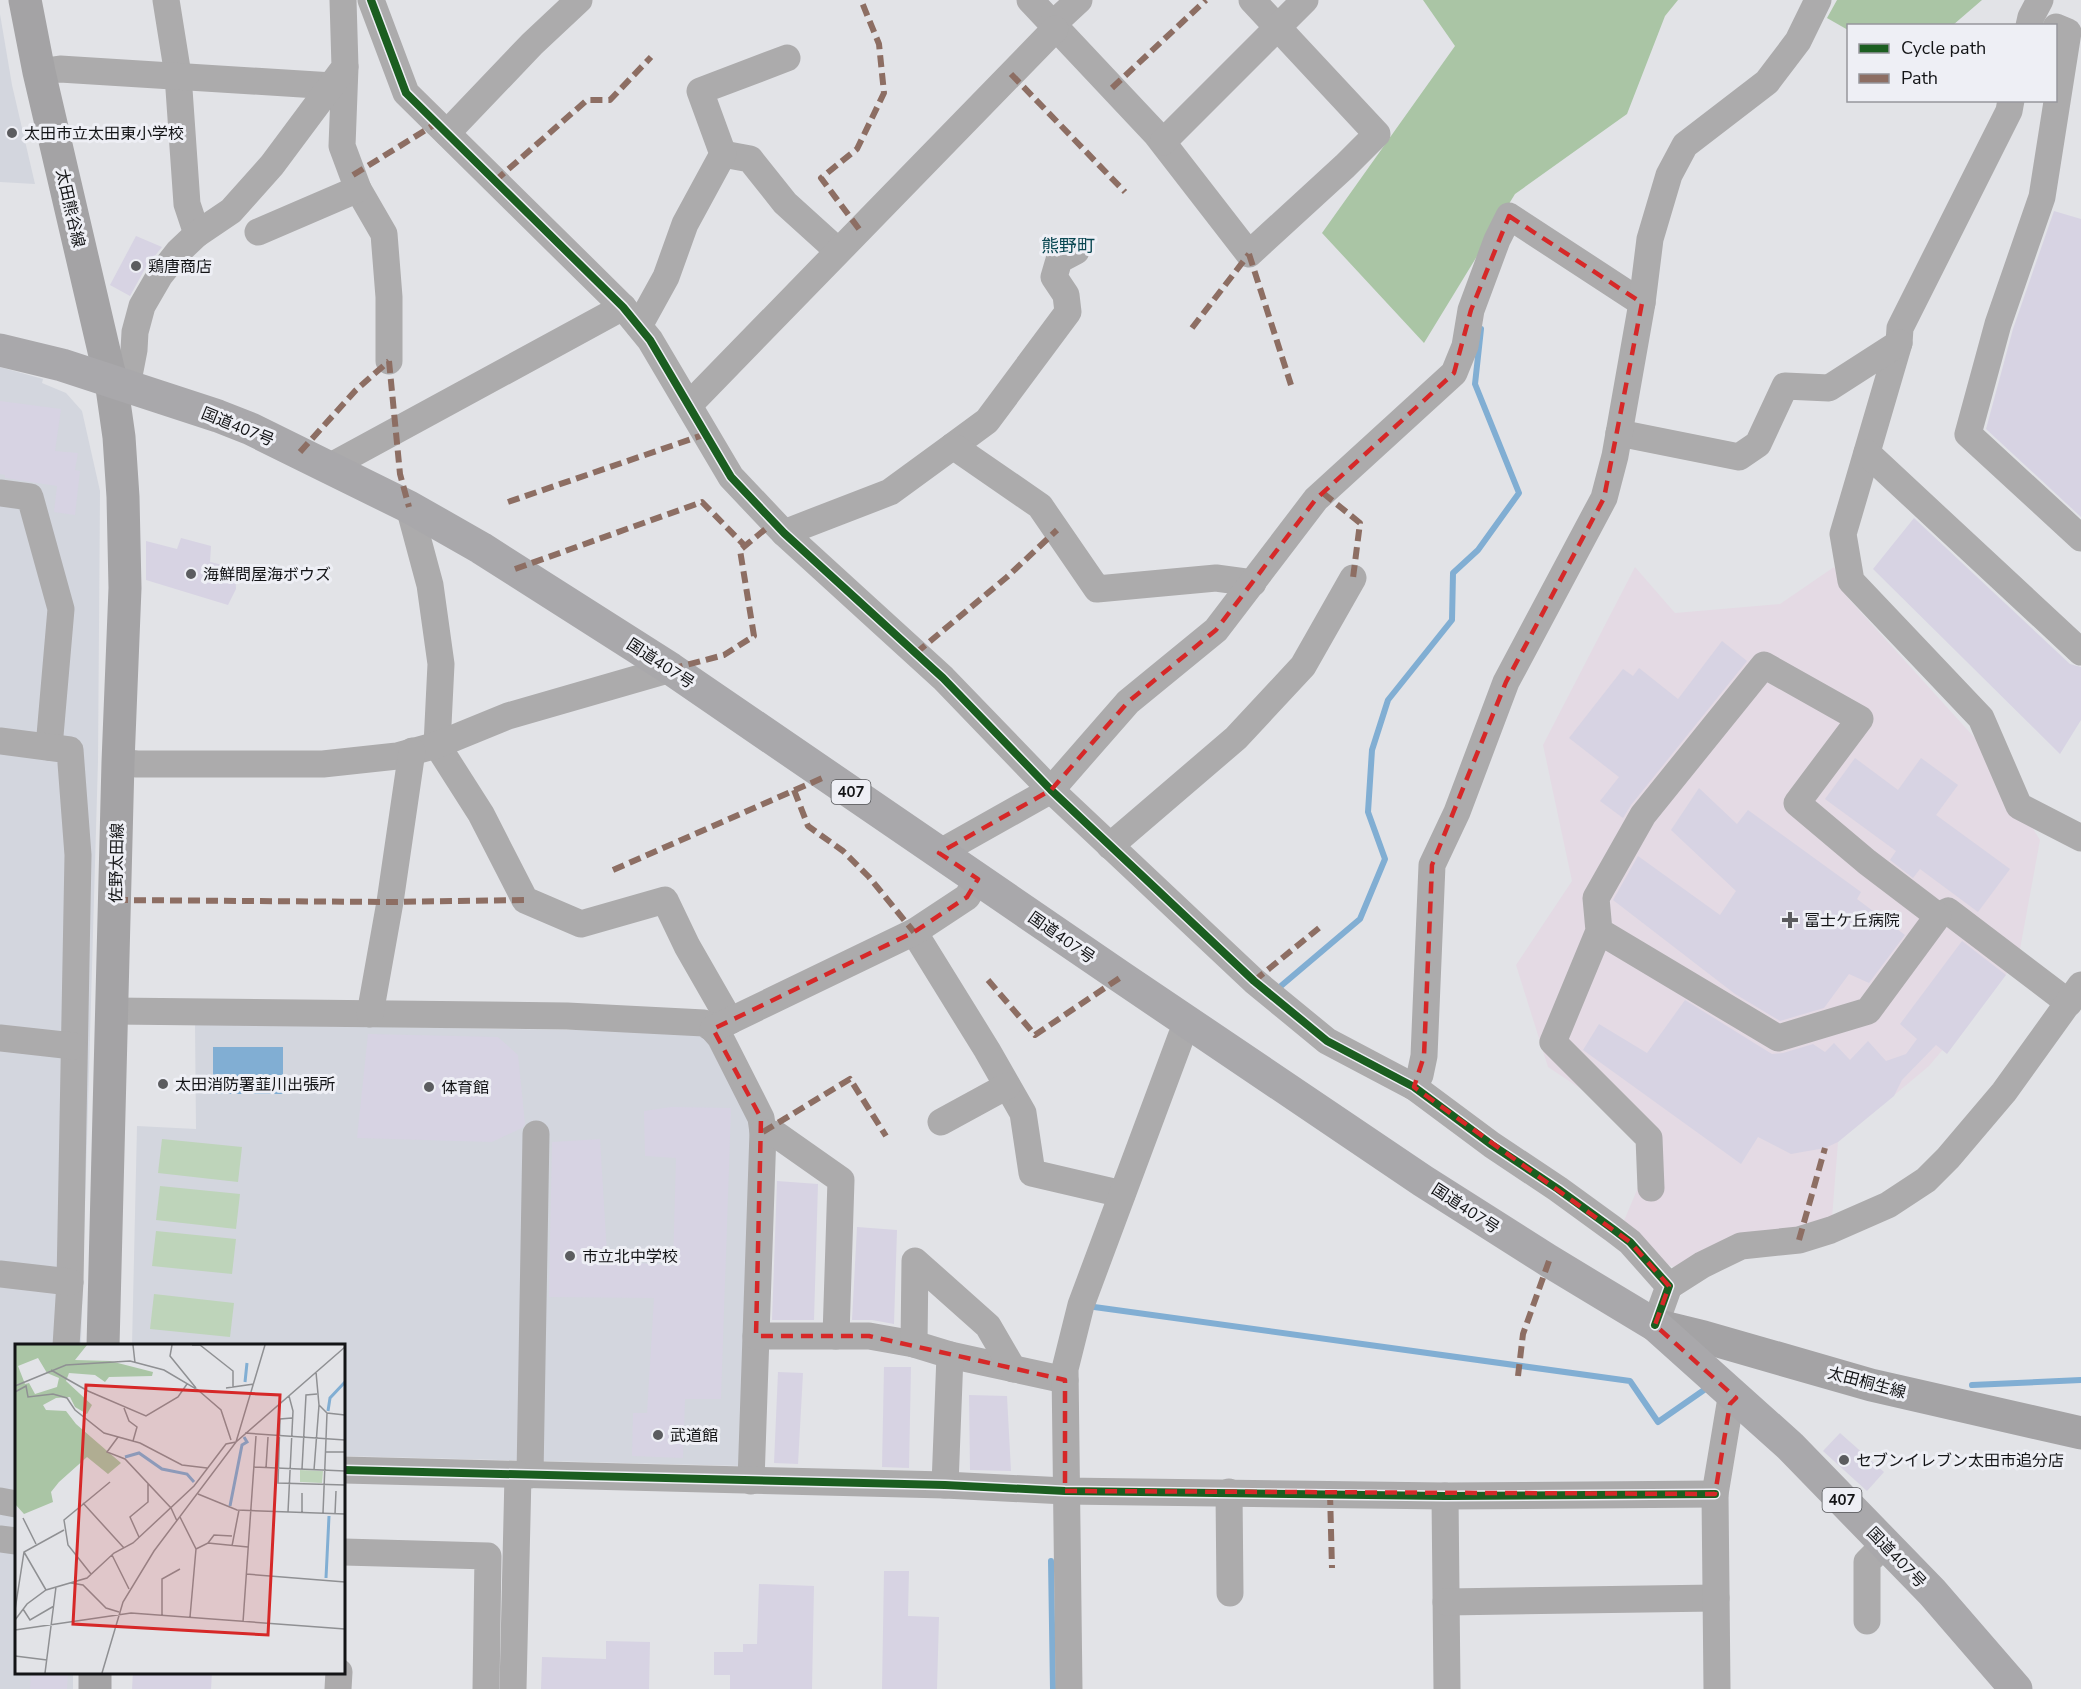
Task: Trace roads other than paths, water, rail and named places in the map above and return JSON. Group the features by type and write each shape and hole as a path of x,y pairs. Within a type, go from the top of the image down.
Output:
{"highway":[{"name":"国道407号","path":"0,350 62,365 240,424 409,507 481,548 671,669 1423,1181 1655,1325 1790,1446 1932,1592 2016,1689"}],"main road":[{"name":"太田熊谷線","path":"25,0 39,72 119,384"},
{"name":"佐野太田線","path":"103,1344 118,762 125,588 119,384"},
{"name":"太田桐生線","path":"1655,1325 1872,1384 2081,1433"}],"street":[{"path":"166,0 178,75 187,204 197,234"},
{"path":"344,0 339,77 342,146 358,189 384,234 389,297 389,360"},
{"path":"371,0 406,93 631,316 650,340 731,477 784,532 943,678 1051,790 1254,981 1327,1041 1414,1087 1492,1145 1558,1188 1630,1242 1669,1286"},
{"path":"447,133 532,44 579,0"},
{"path":"1030,0 1163,142 1249,254 1346,166 1377,134 1252,0"},
{"path":"689,405 1079,0"},
{"path":"1163,142 1305,0"},
{"path":"1414,1087 1420,1076 1424,1056 1432,865 1457,812 1506,682 1604,498 1619,433 1642,303 1650,239 1669,175 1685,145 1767,82 1798,41 1818,0"},
{"path":"2057,26 2068,32 2057,102"},
{"path":"330,467 631,316 666,278 685,224 723,154 700,91 787,58"},
{"path":"39,72 60,69 178,75 339,77"},
{"path":"119,384 134,350 135,332 142,306 160,275 179,251 197,234 231,211 272,165 339,77"},
{"path":"2011,102 2009,111 1900,328 1899,343 1843,534 1851,581 1981,718 2019,806 2081,838"},
{"path":"2057,102 2042,197 1998,324 1968,434 2081,538"},
{"path":"723,154 750,159 785,203 838,251"},
{"path":"258,232 358,189"},
{"path":"939,853 1051,790 1128,702 1216,630 1316,499 1454,373 1465,346 1472,310 1497,240 1509,216 1642,303"},
{"path":"784,532 890,492 987,421 1068,312 1066,295 1054,278 1059,260 1076,251"},
{"path":"1619,433 1738,458 1758,444 1785,386 1828,388 1899,343"},
{"path":"953,446 1040,506 1096,589 1216,578 1253,583"},
{"path":"1867,453 2081,652"},
{"path":"0,493 30,497 61,609 60,749 78,855 70,1282 66,1344"},
{"path":"370,1014 390,902 425,748 441,664 430,585 409,507"},
{"path":"1110,846 1236,738 1303,666 1353,578"},
{"path":"1651,1188 1650,1138 1553,1042 1599,931 1596,898 1630,837 1643,815 1764,665 1860,719 1797,803 1867,862 1938,916"},
{"path":"118,762 137,764 323,764 397,756 425,748 508,716 671,669"},
{"path":"0,741 60,749"},
{"path":"425,748 481,814 525,900 581,924 665,900 687,946 721,1025 720,1037 761,1118 763,1132 752,1481"},
{"path":"113,1011 567,1016 721,1025 914,932 967,897 978,879"},
{"path":"1599,931 1778,1038 1869,1011 1938,916 1948,911 2075,994 2004,1092 1948,1158 1926,1180 1888,1205 1831,1230 1799,1240 1741,1246 1702,1265 1669,1286 1655,1325"},
{"path":"914,932 1023,1113 1032,1173 1122,1194"},
{"path":"1069,1689 1065,1369 1081,1305 1181,1037 1190,1022"},
{"path":"0,1038 73,1046"},
{"path":"942,1122 1007,1086"},
{"path":"763,1132 777,1135 841,1180 836,1336"},
{"path":"513,1689 524,1475 536,1134"},
{"path":"914,1344 915,1261 988,1326 1013,1369"},
{"path":"0,1274 70,1282"},
{"path":"756,1336 869,1336 914,1344 950,1355 1065,1380"},
{"path":"945,1485 950,1355"},
{"path":"1717,1689 1715,1494 1730,1404 1736,1398"},
{"path":"345,1470 945,1485 1065,1491 1445,1496 1715,1494"},
{"path":"1229,1492 1230,1593"},
{"path":"1445,1496 1447,1689"},
{"path":"0,1502 15,1504"},
{"path":"0,1539 15,1541"},
{"path":"1867,1620 1867,1562 1885,1544"},
{"path":"345,1552 488,1556 486,1689"},
{"path":"1446,1602 1716,1598"},
{"path":"338,1689 339,1674"}],"water":[{"path":"213,1047 283,1047 283,1094 213,1094"}],"waterway":[{"path":"1275,991 1360,919 1385,859 1368,812 1372,750 1388,700 1452,620 1453,573 1478,550 1519,493 1475,384 1481,329"},
{"path":"1087,1306 1630,1381 1658,1422 1704,1390"},
{"path":"1972,1385 2081,1380"},
{"path":"1051,1561 1053,1689"}],"place":[{"name":"太田市立太田東小学校","path":"12,133"},
{"name":"鶏唐商店","path":"136,266"},
{"name":"海鮮問屋海ボウズ","path":"191,574"},
{"name":"冨士ケ丘病院","path":"1790,920"},
{"name":"太田消防署韮川出張所","path":"163,1084"},
{"name":"体育館","path":"429,1087"},
{"name":"市立北中学校","path":"570,1256"},
{"name":"武道館","path":"658,1435"},
{"name":"セブンイレブン太田市追分店","path":"1844,1460"}],"district":[{"name":"熊野町","path":"1068,246"}]}
